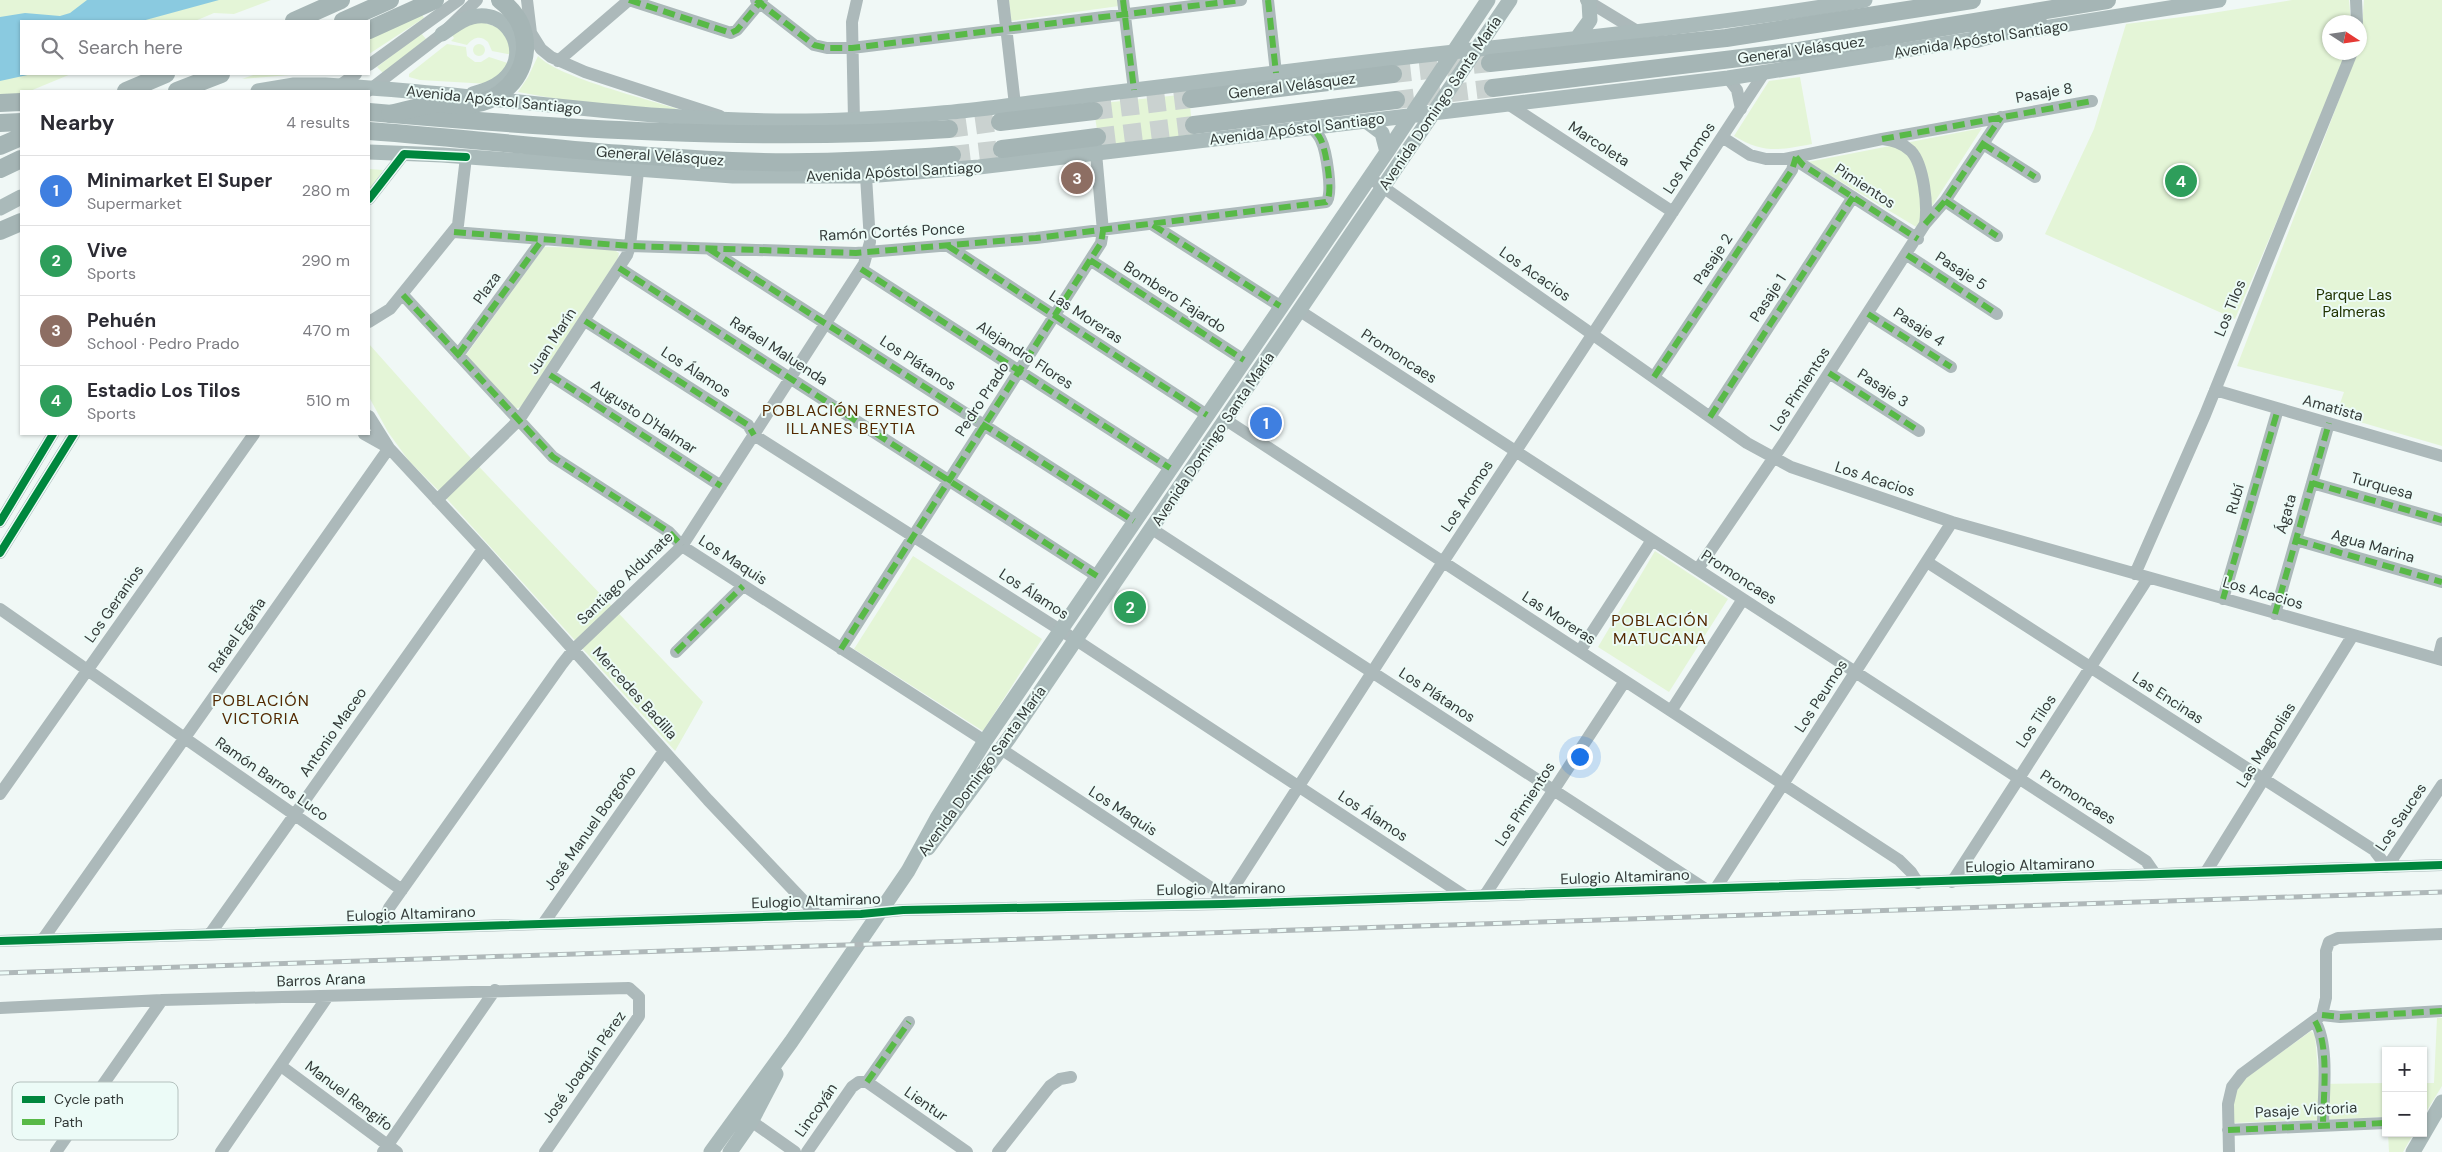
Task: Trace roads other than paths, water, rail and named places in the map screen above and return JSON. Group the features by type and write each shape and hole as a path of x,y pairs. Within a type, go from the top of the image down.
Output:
{"highway":[{"path":"296,20 341,0"},
{"path":"345,20 390,0"},
{"path":"370,30 435,0"},
{"path":"390,114 433,104 481,102 494,98 508,87 522,64 525,46 518,20 500,0"},
{"name":"General Velásquez","path":"1490,63 1726,38 1972,0"},
{"name":"General Velásquez","path":"1493,88 1799,51 2107,0"},
{"path":"1976,39 2111,0"},
{"name":"General Velásquez","path":"1190,99 1393,74"},
{"path":"128,90 164,75"},
{"path":"180,90 215,76"},
{"name":"General Velásquez","path":"1194,125 1396,100"},
{"path":"0,103 20,102"},
{"path":"1000,122 1094,111"},
{"name":"General Velásquez","path":"370,112 609,129 739,135 857,134 949,129"},
{"path":"0,123 20,122"},
{"name":"General Velásquez","path":"370,131 650,156 734,161 827,162 952,155"},
{"path":"0,146 20,137"},
{"path":"1002,149 1096,145"},
{"path":"0,170 20,160"},
{"path":"0,232 20,222"}],"main road":[{"name":"Avenida Domingo Santa María","path":"908,871 937,818 985,742 1280,306 1370,178 1488,0"},
{"name":"Avenida Domingo Santa María","path":"730,1152 746,1118 791,1042 908,871 946,825 1001,749 1510,0"},
{"name":"Avenida Apóstol Santiago","path":"264,90 294,85 466,95 609,112 734,120 854,120 1015,105 1477,48 1637,31 1806,5 1865,0"},
{"name":"Avenida Apóstol Santiago","path":"370,152 733,176 866,176 970,168 1096,145 1311,127 1728,78 2219,0"},
{"path":"1577,38 1590,20 1588,1"},
{"path":"442,34 466,18 480,15 500,21 514,37 517,51 516,60 507,77 491,88 466,95"},
{"path":"1366,121 1382,133 1387,152"},
{"path":"0,208 20,198"},
{"path":"2413,1152 2442,1102"},
{"name":"Avenida Domingo Santa María","path":"711,1152 746,1118"}],"street":[{"path":"370,64 459,0"},
{"path":"371,90 442,34 477,0"},
{"name":"Avenida Apóstol Santiago","path":"527,0 527,18 534,40 545,53 558,61 638,90 734,120"},
{"path":"558,61 629,0 732,33 736,32 759,1 814,45 827,48 852,48 1241,0"},
{"path":"854,120 852,17 857,0"},
{"path":"1003,0 1015,105"},
{"path":"1124,0 1134,90"},
{"path":"1268,0 1276,73"},
{"path":"2356,0 2357,15"},
{"path":"1588,1 1637,31"},
{"name":"Los Tilos","path":"2135,574 2215,390 2349,60"},
{"name":"Los Aromos","path":"1223,904 1443,562 1764,73"},
{"path":"336,88 355,75"},
{"path":"1728,78 1738,90 1740,109"},
{"name":"Pasaje 8","path":"2001,117 2092,101"},
{"name":"Marcoleta","path":"1508,104 1673,212"},
{"name":"Los Pimientos","path":"1722,137 1742,151 1758,158 1777,160 2001,117"},
{"name":"Los Pimientos","path":"1698,569 1918,239 1925,224 1945,201 2001,117"},
{"name":"Ramón Cortés Ponce","path":"454,232 630,246 869,252 1103,231 1323,203 1329,200 1331,194 1324,148 1320,136 1311,127"},
{"name":"Los Pimientos","path":"1882,139 1905,146 1916,158 1925,198 1925,224"},
{"path":"1983,144 2035,178"},
{"name":"Pedro Prado","path":"841,649 1101,243 1103,231 1096,145"},
{"path":"370,198 404,154"},
{"path":"370,321 384,314 402,295 454,232 460,220 466,157"},
{"name":"Pimientos","path":"1796,157 1803,165 1918,239"},
{"name":"Pasaje 2","path":"1654,377 1792,170 1796,157"},
{"name":"Juan Marín","path":"438,500 520,420 619,268 630,246 638,170"},
{"name":"Santiago Aldunate","path":"380,929 386,913 557,670 574,649 682,546 826,324 861,269 869,252 866,176"},
{"name":"Los Acacios","path":"1370,178 1710,417 1772,458 1809,474 1952,522 2440,660"},
{"name":"Pasaje 1","path":"1710,417 1853,197"},
{"path":"1945,201 1997,236"},
{"path":"1152,224 1280,306"},
{"name":"Plaza","path":"458,355 542,240"},
{"name":"Las Moreras","path":"948,246 1207,415"},
{"name":"Los Plátanos","path":"709,249 1134,521"},
{"name":"Pasaje 5","path":"1907,255 1996,314"},
{"name":"Bombero Fajardo","path":"1090,260 1244,360"},
{"name":"Rafael Maluenda","path":"619,268 1097,576"},
{"name":"Alejandro Flores","path":"861,269 1170,468"},
{"name":"Los Maquis","path":"402,295 553,457 670,532 682,546 985,742"},
{"name":"Promoncaes","path":"1300,311 2146,861 2155,874"},
{"name":"Pasaje 4","path":"1868,314 1951,368"},
{"name":"Los Álamos","path":"585,321 748,425 754,435 1076,640 1465,896"},
{"name":"Pasaje 3","path":"1829,373 1918,431"},
{"name":"Augusto D'Halmar","path":"550,375 721,486"},
{"name":"Amatista","path":"2215,390 2442,456"},
{"name":"Rubí","path":"2223,599 2278,409"},
{"name":"Mercedes Badilla","path":"370,418 390,448 574,649 664,751 817,915"},
{"name":"Las Moreras","path":"1226,420 1899,860 1907,867 1918,883"},
{"name":"Ágata","path":"2275,614 2329,423"},
{"path":"0,522 53,435"},
{"path":"0,553 73,435"},
{"name":"Los Geranios","path":"0,794 253,435"},
{"name":"Mercedes Badilla","path":"366,435 390,448"},
{"name":"Rafael Egaña","path":"43,939 390,448"},
{"path":"44,451 58,460"},
{"name":"Turquesa","path":"2312,483 2442,520"},
{"name":"Los Peumos","path":"1710,888 1783,784 1952,522"},
{"name":"Los Plátanos","path":"1152,529 1553,791 1710,888"},
{"path":"1580,652 1652,540"},
{"name":"Agua Marina","path":"2296,540 2442,582"},
{"name":"Antonio Maceo","path":"210,934 483,549"},
{"name":"Las Encinas","path":"1927,562 2374,850 2387,867"},
{"name":"Los Tilos","path":"1952,882 2148,578"},
{"path":"676,652 743,586"},
{"path":"1671,711 1743,599"},
{"name":"Ramón Barros Luco","path":"0,609 402,890"},
{"name":"Las Magnolias","path":"2206,872 2353,636"},
{"path":"2440,660 2442,643"},
{"name":"Los Pimientos","path":"1485,895 1625,681"},
{"name":"Los Maquis","path":"1001,749 1213,889 1219,895 1223,904"},
{"name":"José Manuel Borgoño","path":"543,924 664,751"},
{"name":"Los Sauces","path":"2387,867 2442,785"},
{"name":"Eulogio Altamirano","path":"0,941 880,912 1223,904 1952,882 2442,865"},
{"path":"2229,1152 2229,1095 2235,1082 2318,1018 2326,998 2326,951 2329,942 2338,938 2442,934"},
{"name":"Barros Arana","path":"0,1008 162,1000 617,986 628,988 639,997"},
{"path":"389,1150 495,990"},
{"path":"221,1152 282,1066 328,996"},
{"name":"José Joaquín Pérez","path":"545,1152 639,1016 639,997"},
{"path":"105,1082 162,1000"},
{"path":"2318,1018 2442,1011"},
{"path":"2318,1018 2323,1045 2324,1126"},
{"name":"Lincoyán","path":"807,1152 852,1087 859,1082 867,1082 909,1022"},
{"name":"Manuel Rengifo","path":"282,1066 389,1150"},
{"path":"998,1152 1050,1086 1060,1079 1071,1077"},
{"name":"Lientur","path":"867,1082 967,1152"},
{"path":"746,1118 795,1152"},
{"name":"Pasaje Victoria","path":"2228,1130 2382,1123"},
{"path":"56,1152 64,1140"}],"water":[{"path":"87,0 219,0 146,20 20,20 20,75 27,75 0,81 0,17 25,13 60,16 70,13"}],"tunnel":[{"path":"1393,74 1490,63"},
{"path":"1396,100 1493,88"},
{"path":"1094,111 1191,99"},
{"path":"949,129 1000,122"},
{"path":"1097,137 1194,125"},
{"path":"952,155 1002,149"}],"railway":[{"path":"0,973 2442,892"}],"place":[{"name":"Pehuén","path":"1077,178"},
{"name":"Estadio Los Tilos","path":"2181,181"},
{"name":"Minimarket El Super","path":"1266,423"},
{"name":"Vive","path":"1130,607"}],"district":[{"name":"POBLACIÓN ERNESTO ILLANES BEYTIA","path":"851,419"},
{"name":"POBLACIÓN MATUCANA","path":"1660,629"},
{"name":"POBLACIÓN VICTORIA","path":"261,709"}],"park label":[{"name":"Parque Las Palmeras","path":"2354,304"}]}
